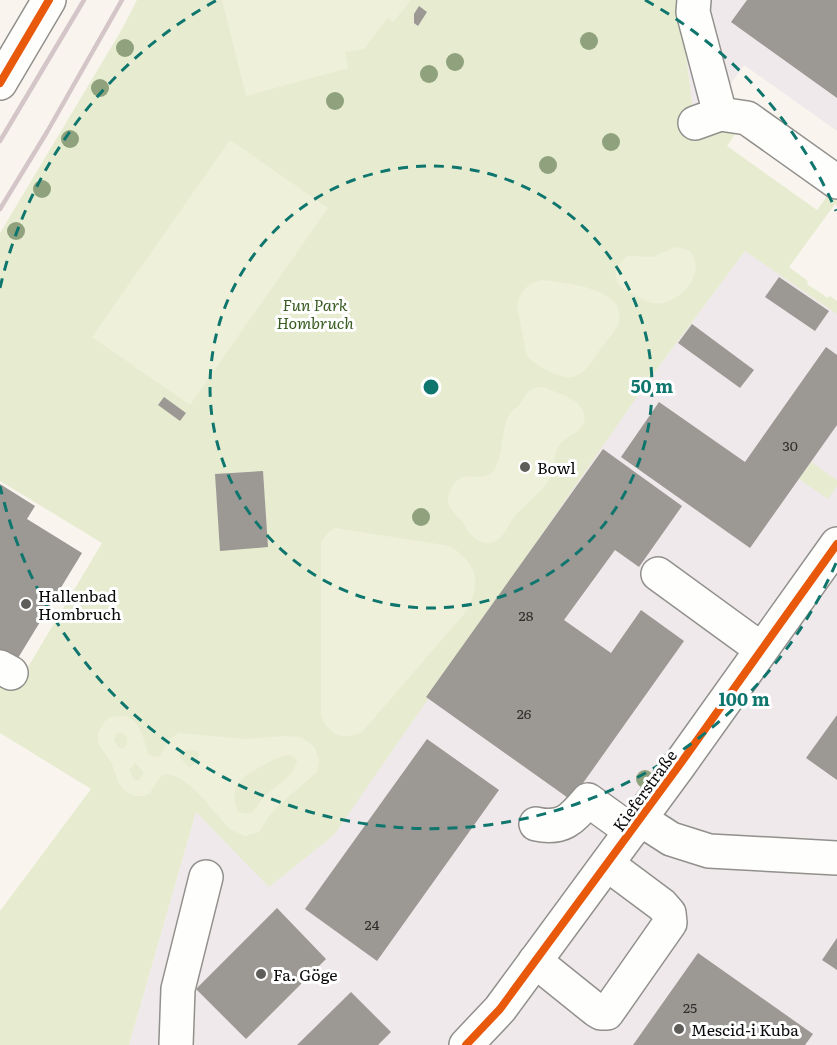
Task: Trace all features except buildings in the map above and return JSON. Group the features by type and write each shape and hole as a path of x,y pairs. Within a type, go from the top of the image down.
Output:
{"street":[{"path":"0,83 48,0"},
{"path":"694,0 693,12 707,119 747,118 837,182"},
{"name":"Kieferstraße","path":"466,1045 500,1009 535,962 837,544"},
{"path":"658,574 761,649"},
{"path":"536,824 548,826 561,824 575,816 588,800 635,825 709,851 837,858"},
{"path":"535,962 596,1010 607,1013 670,923 669,913 662,905 607,864"},
{"path":"176,1045 178,989 206,877"}],"shaded area":[{"path":"679,0 837,0 837,131 744,65 696,133"},
{"path":"745,250 837,314 837,1045 129,1045 196,812 643,388"}],"green space":[{"name":"Fun Park Hombruch","path":"137,0 679,0 696,133 740,127 727,146 817,210 830,192 837,197 837,206 835,204 789,267 808,281 807,284 828,298 830,296 837,301 837,314 745,251 643,388 334,835 269,887 196,812 129,1045 0,1045 0,911 91,789 0,733 0,682 22,677 102,543 0,481 0,233"},
{"path":"222,0 411,0 393,22 388,17 364,49 345,52 348,68 246,96"},
{"path":"230,140 328,208 190,405 92,337"},
{"path":"675,247 689,250 696,268 688,287 680,294 662,303 652,303 619,285 616,277 617,269 628,256 653,257"},
{"path":"542,280 591,289 613,301 619,310 619,321 614,332 586,369 573,377 561,376 547,370 526,354 517,305 525,288"},
{"name":"Bowl","path":"544,387 578,404 584,414 583,425 558,447 550,478 514,517 503,535 491,543 481,542 468,531 452,511 448,498 449,493 457,481 462,478 484,476 494,470 510,414 529,391"},
{"path":"811,462 837,480 837,486 828,499 799,479"},
{"path":"335,528 450,546 467,560 475,576 474,594 464,614 363,731 350,736 333,732 321,716 321,542 327,533"},
{"path":"125,716 135,722 148,754 153,757 160,756 168,740 179,733 244,739 299,737 315,748 319,761 317,772 281,803 259,832 245,836 232,830 200,795 172,775 162,775 149,794 135,796 126,792 119,784 112,764 98,743 98,733 110,717","holes":["122,732 127,738 127,744 123,749 118,747 114,740 117,733","195,750 199,754 198,760 190,768 180,758 180,752","285,756 294,757 297,761 291,773 266,795 252,812 247,814 238,812 235,804 235,791 241,781 258,768","135,763 143,771 143,775 139,780 134,780 129,770"]}],"railway":[{"path":"0,141 84,0"},
{"path":"0,209 122,0"}],"cycle path":[{"path":"0,83 49,0"},
{"path":"466,1045 500,1009 678,767 837,544"}],"place":[{"name":"Bowl","path":"525,467"},
{"name":"Hallenbad Hombruch","path":"26,604"},
{"name":"Fa. Göge","path":"261,974"},
{"name":"Mescid-i Kuba","path":"679,1029"}]}
